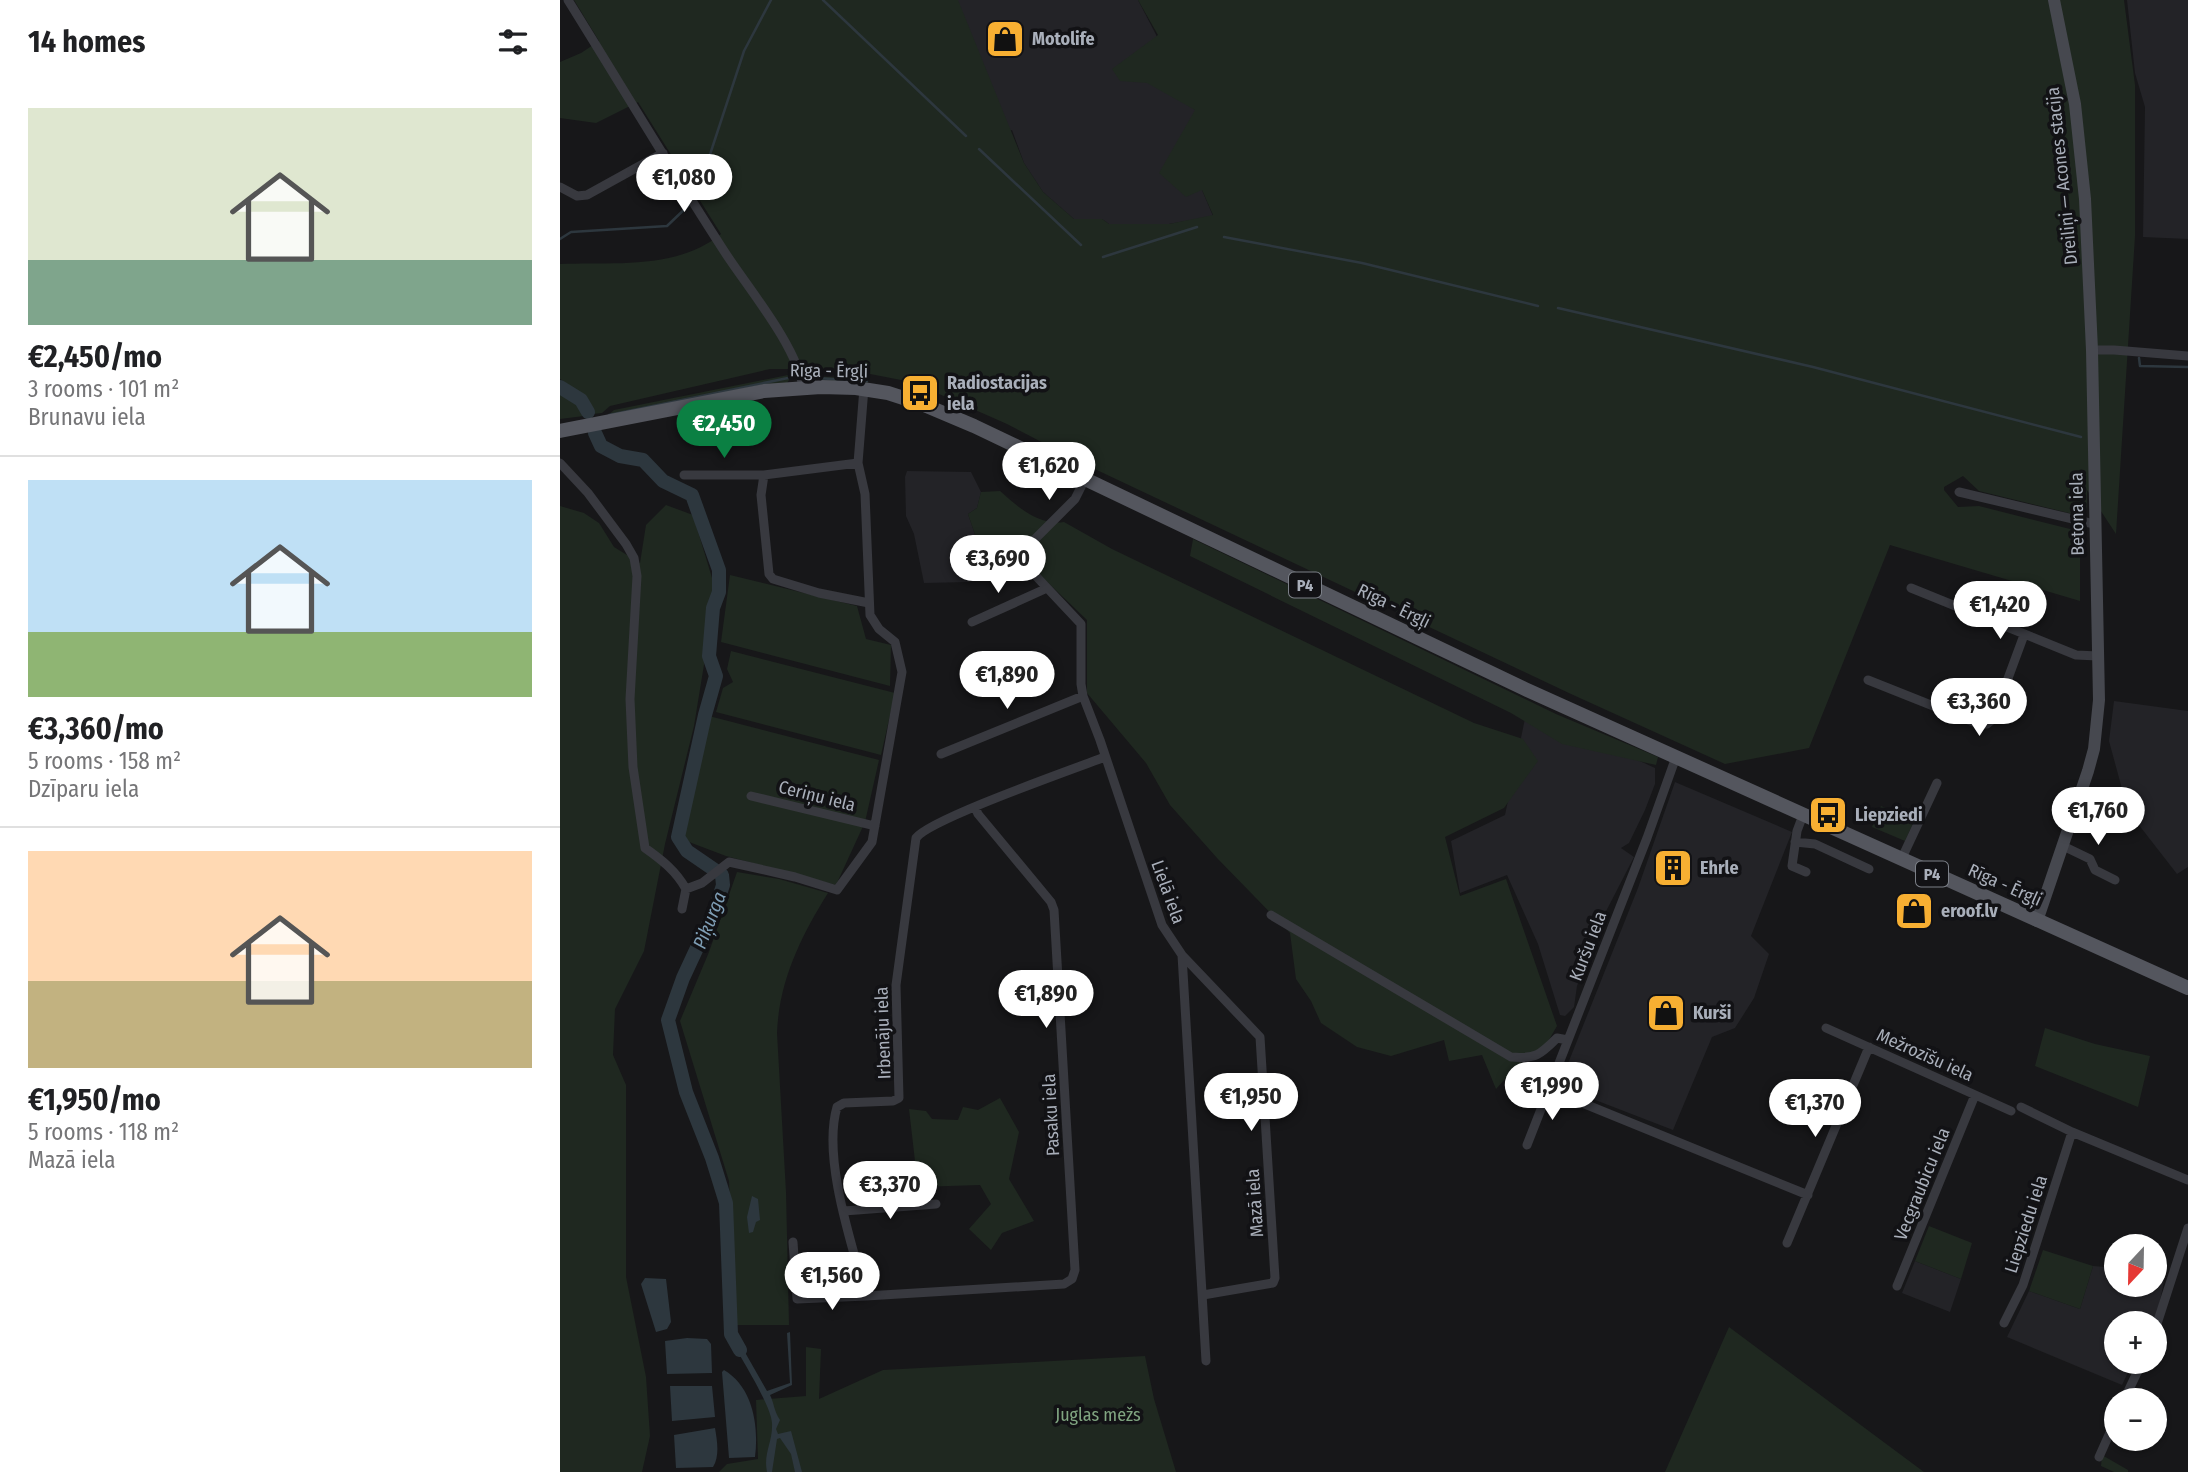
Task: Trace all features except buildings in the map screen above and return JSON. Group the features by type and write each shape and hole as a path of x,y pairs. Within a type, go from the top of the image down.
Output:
{"main road":[{"name":"Dreiliņi — Acones stacija","path":"2054,0 2080,140 2092,350"},
{"name":"Betona iela","path":"2037,920 2094,748 2099,700 2092,350"},
{"name":"Rīga - Ērgļi","path":"560,431 755,393 803,387 864,388 924,405 1525,689 2188,988"}],"street":[{"path":"568,0 725,252 778,330 800,373 803,387"},
{"path":"560,187 577,196 587,195 663,153"},
{"path":"2092,350 2188,356"},
{"path":"686,889 702,883 729,862 837,890 872,842 902,672 895,642 874,623 869,603 865,494 858,463 864,388"},
{"path":"560,463 588,493 634,558 637,576 631,713 634,767 645,848 674,871 686,889 682,909"},
{"path":"684,475 764,475 858,463"},
{"path":"764,475 761,495 769,574 773,579 819,593 869,603"},
{"name":"Lielā iela","path":"1085,480 1074,499 1034,540 1027,556 1034,574 1045,589 1067,607 1081,624 1083,696 1162,925 1182,955"},
{"path":"1959,492 2094,524"},
{"path":"1911,588 2076,655 2098,656"},
{"path":"972,622 1045,589"},
{"path":"1868,680 1976,723 1987,724 1993,719 2024,635"},
{"path":"941,754 1083,696"},
{"name":"Irbenāju iela","path":"866,1296 844,1211 834,1156 834,1117 837,1107 844,1103 893,1101 899,1098 896,985 913,846 919,833 926,828 1105,757"},
{"name":"Kuršu iela","path":"1527,1145 1676,757"},
{"path":"1901,860 1937,783"},
{"name":"Ceriņu iela","path":"751,796 876,826"},
{"name":"Pasaku iela","path":"866,1296 1064,1284 1072,1279 1075,1270 1054,910 1052,902 975,807"},
{"path":"1803,815 1797,831 1792,866 1806,872"},
{"path":"1795,842 1815,844 1869,869"},
{"path":"2063,846 2090,859 2095,870 2115,880"},
{"path":"1271,915 1511,1057 1529,1059 1544,1051 1557,1038 1567,1040"},
{"path":"1182,955 1206,1361"},
{"name":"Mazā iela","path":"1182,955 1260,1037 1273,1241 1273,1283 1203,1295"},
{"name":"Mežrozīšu iela","path":"1826,1028 2011,1111"},
{"path":"1787,1243 1869,1047"},
{"path":"1548,1089 1808,1195"},
{"name":"Vecgraubicu iela","path":"1897,1286 1975,1095"},
{"path":"2021,1107 2072,1132 2188,1180"},
{"name":"Liepziedu iela","path":"2004,1323 2023,1285 2072,1132"},
{"path":"844,1211 936,1204"},
{"path":"2161,1311 2188,1228"},
{"path":"793,1242 797,1299 866,1296"},
{"path":"2099,1457 2104,1446"}],"shaded area":[{"path":"956,0 1138,0 1195,110 1202,190 1213,216 1169,224 1109,224 1102,219 1074,219 1043,192 1024,163 1012,130 1002,133"},
{"path":"2127,0 2188,0 2188,239 2143,237 2145,107 2135,73"},
{"path":"907,471 971,472 981,492 977,508 968,514 980,549 997,559 999,566 969,582 924,583 914,534 906,516"},
{"path":"2114,701 2188,711 2188,867 2177,874 2128,811 2109,741"},
{"path":"1527,709 1655,768 1655,784 1645,810 1629,843 1621,848 1634,857 1601,921 1594,925 1592,930 1597,935 1577,986 1574,1007 1565,1016 1560,1015 1538,944 1507,875 1460,893 1451,841 1505,815"},
{"name":"Kurši","path":"1675,782 1792,832 1751,936 1769,954 1754,998 1735,1028 1712,1037 1673,1130 1559,1086 1638,888"},
{"path":"752,1196 758,1199 760,1220 756,1222 753,1232 749,1233 747,1217"},
{"path":"1915,1261 1961,1279 1950,1312 1902,1293"},
{"path":"2093,1266 2104,1267 2104,1297 2161,1297 2158,1311 2104,1311 2104,1374 2127,1374 2122,1385 2007,1337 2029,1291 2080,1309"},
{"path":"645,1278 666,1279 671,1322 667,1329 656,1332 641,1284"},
{"path":"790,1332 792,1385 770,1395 780,1420 776,1429 778,1434 791,1431 802,1472 795,1472 791,1454 780,1438 777,1439 772,1472 767,1472 766,1459 772,1430 770,1414 727,1333 734,1333 767,1391 790,1383 787,1333"},
{"path":"707,1339 711,1344 712,1373 667,1374 665,1341"},
{"path":"724,1370 742,1386 752,1408 756,1433 755,1457 729,1458 722,1372"},
{"path":"670,1386 712,1386 715,1417 672,1421"},
{"path":"715,1428 717,1453 713,1467 676,1468 674,1435"}],"green space":[{"path":"574,0 958,0 1024,163 1043,192 1074,219 1102,219 1109,224 1169,224 1213,215 1202,190 1186,197 1159,173 1195,110 1147,83 1120,81 1112,69 1158,35 1138,0 2124,0 2135,85 2135,236 2116,534 2087,490 2087,509 2077,515 1979,491 1963,476 1944,487 1958,507 1979,506 2074,530 2080,538 2080,601 1890,545 1809,748 1725,764 1082,463 1007,424 901,380 865,373 770,369 610,406 602,413 592,414 584,398 560,379 560,264 665,259 704,246 721,234 638,102 596,123 560,118 560,62 599,41"},
{"path":"793,374 787,383 606,417 614,410"},
{"path":"808,376 868,379 868,383 814,380"},
{"path":"560,394 582,407 584,416 560,419"},
{"path":"1000,491 1038,518 1064,522 1112,549 1474,723 1523,739 1538,761 1504,808 1445,837 1460,896 1506,879 1557,1026 1546,1045 1516,1067 1496,1089 1482,1055 1449,1061 1444,1040 1391,1056 1357,1047 1321,1023 1311,1001 1296,979 1290,933 1170,805 1146,763 1087,693 1087,620 1039,574 1034,546 1007,546 997,559 980,549 968,514 977,508 981,492"},
{"path":"666,505 693,515 716,591 694,726 665,844 644,951 615,1009 613,1055 626,1085 626,1277 646,1377 650,1436 642,1472 560,1472 560,506 584,513 599,523 614,547 640,563 646,525"},
{"path":"1193,539 1556,714 1658,757 1656,765 1562,744 1511,713 1190,556"},
{"path":"730,575 857,606 866,639 891,645 890,686 721,642"},
{"path":"731,651 895,693 881,755 716,712 723,688 733,682 727,669"},
{"path":"709,716 879,760 865,822 836,885 726,856 689,842 683,833"},
{"path":"1881,806 1914,821 1905,841 1872,827"},
{"path":"737,872 779,879 828,893 793,960 782,995 777,1033 786,1192 789,1325 736,1325 729,1181 680,1021 709,952"},
{"path":"2045,1028 2095,1044 2150,1056 2138,1107 2035,1066"},
{"path":"1000,1098 1019,1132 1009,1179 1034,1221 1002,1233 991,1250 969,1229 991,1204 980,1185 918,1187 909,1109 926,1111 932,1119 958,1120 963,1107 978,1110"},
{"path":"1929,1226 1972,1243 1961,1279 1915,1261"},
{"path":"2043,1250 2093,1266 2080,1309 2029,1291"},
{"path":"1729,1327 1924,1472 1665,1472"},
{"name":"Juglas mežs","path":"806,1347 821,1349 819,1399 883,1370 1145,1356 1154,1399 1176,1472 719,1472 727,1464 758,1459 756,1400 806,1396"},
{"path":"2102,1455 2128,1472 2114,1472 2101,1466"}],"waterway":[{"path":"698,191 744,51 771,0"},
{"path":"823,0 966,136"},
{"path":"979,149 1081,245"},
{"path":"560,239 571,232 667,226 690,204"},
{"path":"1103,257 1197,227"},
{"path":"1224,237 1362,263 1538,306"},
{"path":"1558,308 1813,367 2081,437"},
{"path":"2139,358 2140,366 2188,367"},
{"path":"609,415 788,378"},
{"path":"815,378 867,381"},
{"name":"Piķurga","path":"560,387 581,400 588,412"},
{"name":"Piķurga","path":"595,433 601,446 620,456 643,460 663,481 692,495 719,570 719,592 713,608 709,656 716,676 678,837 687,851 722,875 723,885 668,1020 686,1092 726,1203 731,1334 740,1350"}],"place":[{"name":"Motolife","path":"1005,39"},
{"name":"Radiostacijas iela","path":"920,393"},
{"name":"Liepziedi","path":"1828,815"},
{"name":"Ehrle","path":"1673,868"},
{"name":"eroof.lv","path":"1914,911"},
{"name":"Kurši","path":"1666,1013"}]}
